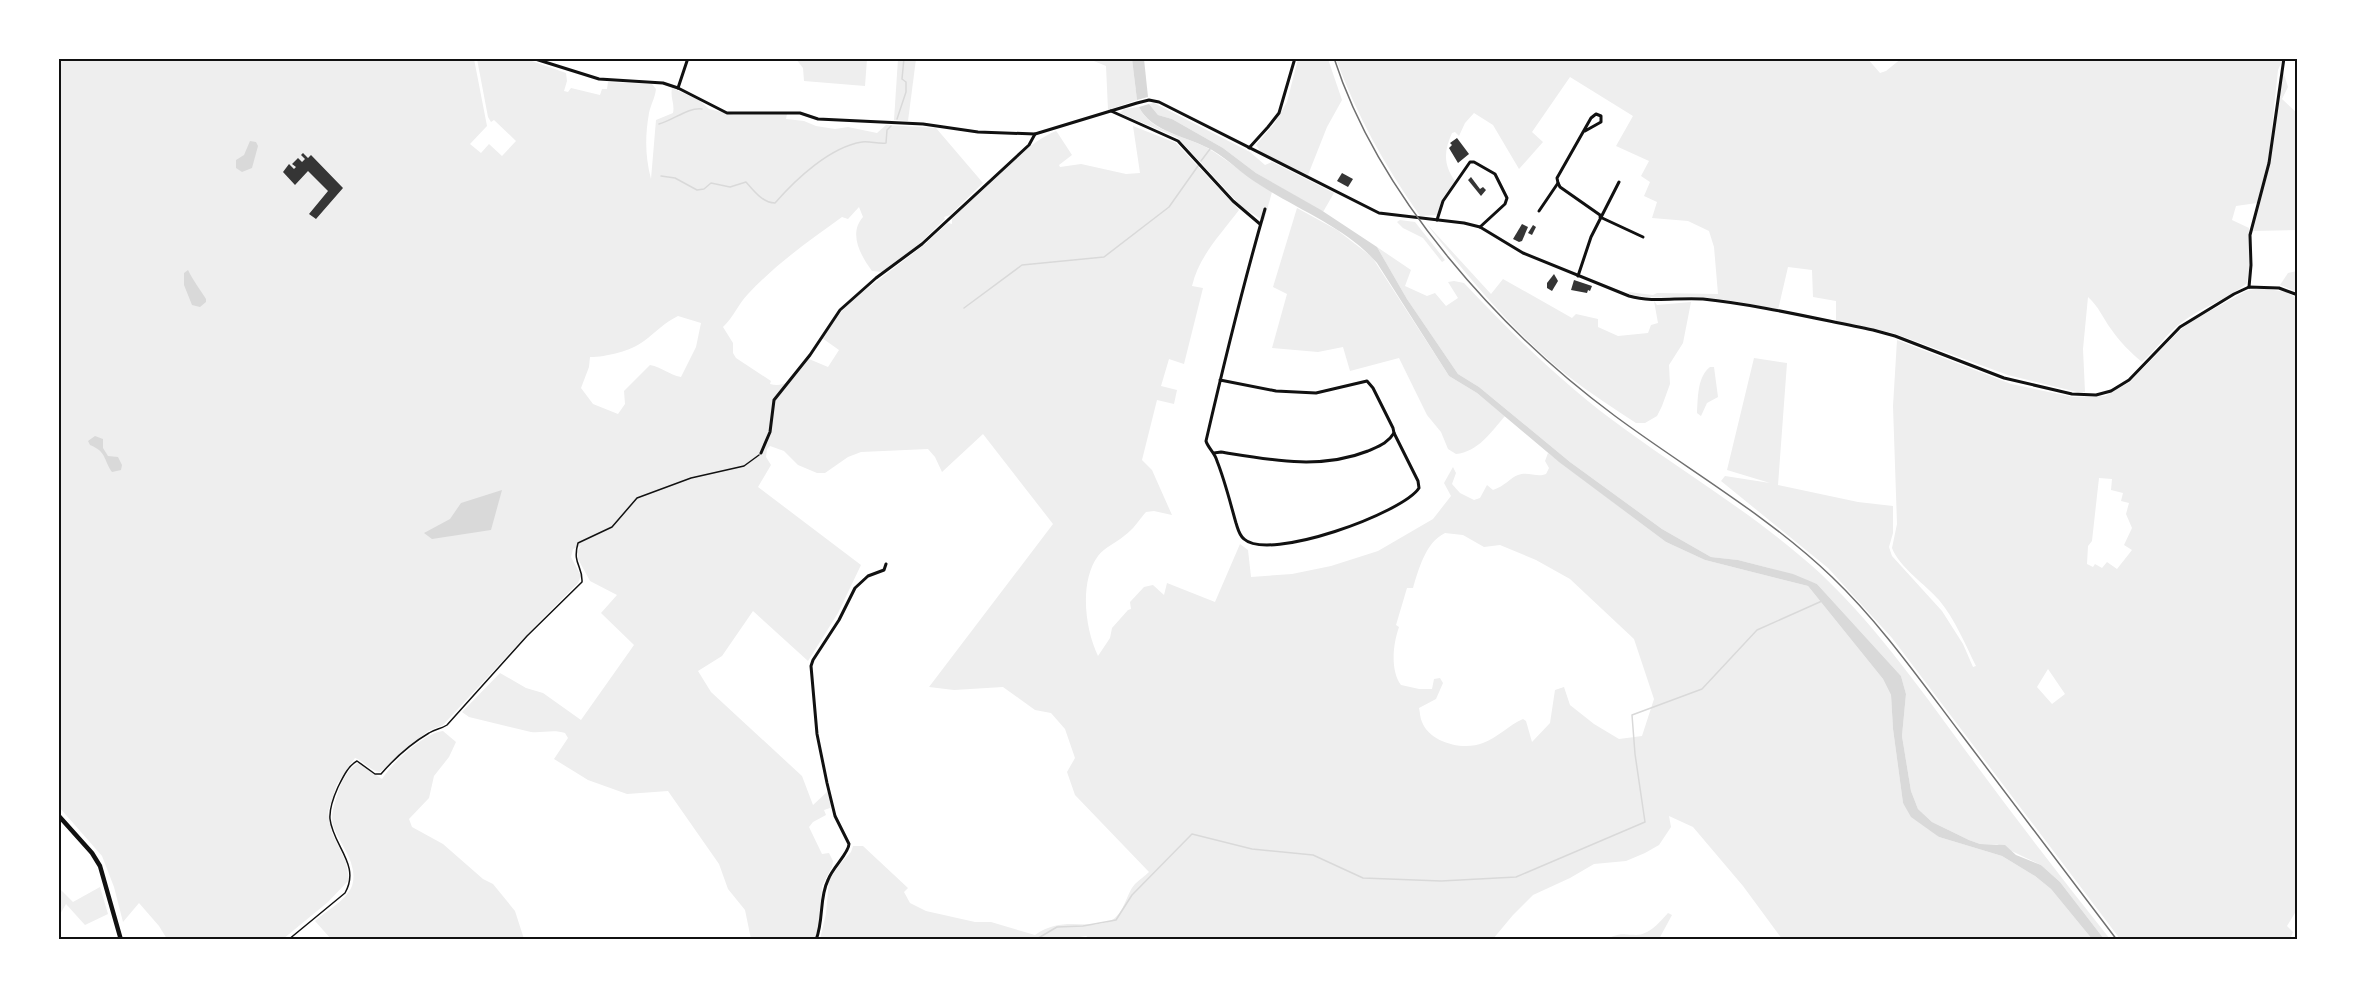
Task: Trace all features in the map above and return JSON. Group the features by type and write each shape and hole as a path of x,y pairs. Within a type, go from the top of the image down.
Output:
{"main road":[{"path":"58,815 92,853 100,866 122,939"}],"street":[{"path":"532,58 599,79 663,83 728,113 800,113 818,119 923,124 978,132 1035,134 1137,103 1149,100 1159,102 1379,213 1480,227 1523,254 1641,300 1701,299 1873,330 1926,347 2004,378 2072,394 2096,395 2111,391 2129,380 2180,327 2210,307 2249,287 2278,288 2298,295"},
{"path":"678,88 688,58"},
{"path":"1248,148 1268,128 1279,112 1295,58"},
{"path":"2249,287 2250,235 2269,163 2284,58"},
{"path":"1111,111 1178,141 1233,201 1260,224"},
{"path":"1585,131 1601,122 1601,116 1598,114 1593,116 1557,178 1560,187 1600,216 1643,237"},
{"path":"761,453 770,432 774,400 810,355 840,310 876,278 921,244 1029,145 1035,134"},
{"path":"1437,220 1443,201 1470,162 1474,162 1495,174 1507,198 1505,204 1480,227"},
{"path":"1578,276 1600,216 1619,182"},
{"path":"1539,211 1558,183"},
{"path":"1220,380 1276,391 1316,393 1367,381 1394,428 1419,488 1412,497 1333,533 1301,542 1252,544 1240,534 1214,453 1206,441 1220,380 1264,209"},
{"path":"1214,453 1328,462 1380,446 1394,432"},
{"path":"816,939 822,923 826,884 834,866 849,849 849,844 835,816 826,783 817,734 813,660 839,620 855,588 868,576 884,570 886,564"}],"path":[{"path":"288,939 328,908 349,887 351,872 348,861 330,818 335,795 352,764 357,761 375,774 381,774 389,764 430,732 447,725 527,636 582,582 574,556 578,543 612,527 637,498 691,478 744,466 761,453"}],"shaded area":[{"path":"1867,58 1880,73 1902,58 2283,59 2278,70 2268,165 2257,203 2236,206 2232,220 2249,228 2250,263 2247,283 2182,322 2142,362 2118,338 2088,297 2083,349 2085,392 2008,375 1893,333 1836,321 1836,301 1813,297 1812,270 1788,267 1778,310 1709,298 1628,294 1629,292 1653,295 1657,293 1718,294 1714,247 1709,231 1688,221 1652,218 1657,202 1644,196 1650,182 1641,176 1649,161 1616,146 1633,116 1570,77 1532,132 1543,142 1519,169 1493,125 1474,113 1465,123 1459,136 1455,132 1452,133 1447,146 1448,169 1455,181 1442,199 1437,215 1420,216 1373,140 1353,101 1336,59"},
{"path":"59,59 474,59 487,126 470,144 481,153 489,144 502,156 516,141 494,120 491,122 488,117 477,59 526,59 566,73 567,81 564,91 568,92 571,88 600,95 602,89 607,89 608,82 652,84 656,89 649,113 646,138 651,179 656,120 673,113 672,88 699,100 709,109 734,115 787,114 786,119 804,121 816,126 835,129 848,127 877,133 886,125 936,128 983,183 950,215 944,217 945,219 918,245 882,272 872,271 858,245 857,230 863,217 859,207 848,219 842,217 759,283 723,327 733,343 733,353 736,358 771,381 770,384 777,385 793,378 809,359 828,367 839,350 822,338 847,304 924,245 948,223 952,224 952,219 987,183 1043,137 1056,131 1072,155 1059,165 1060,167 1081,164 1126,174 1140,173 1133,126 1176,143 1239,210 1211,246 1195,275 1192,286 1203,288 1184,364 1169,359 1161,386 1177,390 1174,404 1157,400 1142,460 1152,470 1172,515 1154,511 1146,512 1130,531 1098,556 1088,579 1087,619 1098,656 1110,638 1112,628 1131,609 1130,602 1144,587 1153,585 1164,595 1167,583 1215,602 1240,544 1248,550 1251,577 1292,574 1331,566 1378,551 1433,519 1451,496 1444,483 1453,467 1456,473 1452,484 1460,493 1474,500 1480,498 1487,485 1493,490 1518,475 1546,474 1549,468 1545,461 1548,453 1666,542 1705,560 1808,586 1883,679 1891,695 1903,803 1939,837 2002,856 2035,876 2051,889 2092,939 1782,939 1743,886 1693,827 1669,816 1671,827 1659,845 1626,861 1594,864 1533,895 1493,939 1092,940 1086,936 1060,940 820,939 826,914 829,880 851,852 853,846 863,846 908,888 904,892 910,903 926,911 975,922 991,922 1035,935 1056,925 1094,924 1112,920 1123,908 1135,884 1149,872 1075,795 1067,772 1075,758 1065,729 1051,713 1035,710 1003,687 954,690 929,687 1053,524 983,434 942,472 935,457 928,449 861,452 848,457 825,473 817,473 798,465 784,451 770,446 767,449 766,457 771,465 758,487 861,565 838,613 808,661 753,611 722,656 698,671 711,692 802,776 813,805 828,791 831,801 830,808 824,810 826,815 809,827 822,854 829,853 833,861 822,886 820,923 815,939 751,939 745,910 728,889 719,864 668,791 627,794 588,780 554,759 568,738 565,733 531,732 469,717 462,712 500,673 526,688 543,693 581,720 634,645 601,613 617,595 590,581 578,559 577,552 581,546 573,549 571,557 581,576 578,583 443,725 428,731 380,772 355,758 337,784 328,812 332,833 346,862 349,880 328,902 283,939 167,939 139,903 123,922 114,887 102,856 59,807","holes":["678,316 701,323 696,347 681,377 650,365 624,391 625,404 618,414 593,404 581,388 589,367 590,357 611,355 632,348","1445,533 1463,535 1484,547 1500,545 1536,560 1570,579 1634,639 1654,699 1642,736 1619,739 1594,724 1570,705 1564,687 1555,690 1550,723 1532,742 1526,721 1523,719 1488,741 1467,746 1440,740 1426,729 1421,720 1419,708 1436,699 1443,683 1440,678 1434,679 1432,689 1401,685 1394,665 1395,641 1399,627 1396,625 1407,588 1413,588 1428,549 1438,537"]},
{"path":"796,59 867,59 865,86 804,81 803,68"},
{"path":"898,59 916,59 908,121 894,120"},
{"path":"1089,59 1132,59 1137,100 1108,110 1106,66"},
{"path":"1132,59 1144,59 1148,97 1137,100"},
{"path":"1298,59 1328,59 1342,100 1327,127 1308,175 1261,152 1256,145 1274,124 1287,102"},
{"path":"2283,71 2288,87 2282,99 2297,113 2297,230 2253,231 2270,163"},
{"path":"1154,103 1250,152 1265,165 1272,162 1334,193 1323,212 1256,173 1223,148 1172,119 1158,115 1149,104"},
{"path":"1149,104 1158,115 1172,119 1223,148 1256,173 1321,210 1377,247 1407,299 1458,374 1479,387 1570,462 1662,529 1711,557 1738,560 1793,574 1817,584 1901,676 1906,694 1902,736 1911,791 1918,809 1932,822 1969,840 1980,844 2005,845 2016,855 2041,865 2060,882 2104,939 2092,939 2051,889 2035,876 2002,856 1939,837 1911,817 1903,803 1891,695 1883,679 1808,586 1705,560 1666,542 1559,462 1477,393 1449,376 1377,263 1365,251 1322,220 1254,181 1212,150 1171,133 1152,122 1139,107"},
{"path":"1139,107 1145,116 1162,129 1205,147 1272,192 1264,221 1242,207 1178,138 1120,113 1124,109"},
{"path":"250,141 256,142 258,146 252,168 242,172 236,168 236,160 244,155"},
{"path":"1297,208 1337,230 1372,257 1449,376 1477,393 1505,416 1477,445 1456,454 1448,449 1441,432 1427,415 1399,358 1350,371 1343,347 1318,352 1272,348 1287,294 1273,287"},
{"path":"1400,220 1415,222 1445,260 1442,262 1423,238 1403,228 1397,222"},
{"path":"1425,222 1491,294 1503,279 1572,318 1576,314 1598,319 1598,327 1618,336 1648,333 1651,325 1658,323 1654,301 1657,305 1691,302 1683,343 1669,365 1670,384 1657,416 1645,423 1636,423 1568,376 1510,322"},
{"path":"1377,247 1411,270 1405,286 1427,296 1435,293 1446,306 1458,298 1448,282 1464,283 1521,341 1604,414 1750,516 1821,574 1843,595 1902,665 2024,829 2110,939 2104,939 2060,882 2041,865 1997,844 1980,844 1969,840 1932,822 1918,809 1911,791 1902,736 1906,694 1901,676 1817,584 1738,560 1711,557 1662,529 1570,462 1479,387 1458,374 1407,299"},
{"path":"188,270 206,299 200,307 192,305 184,285 184,273"},
{"path":"2297,271 2297,292 2280,285 2288,273"},
{"path":"2261,288 2286,292 2297,298 2298,908 2287,926 2293,932 2290,939 2120,939 1892,638 1828,568 1721,481 1725,476 1770,483 1727,470 1754,358 1787,363 1778,485 1858,502 1893,506 1893,533 1889,547 1892,556 1942,611 1963,644 1973,667 1976,666 1945,607 1900,562 1892,548 1897,524 1893,406 1897,340 2011,384 2073,397 2105,396 2130,382 2180,330 2192,321 2246,291","holes":["2099,478 2112,479 2111,490 2123,493 2121,501 2129,503 2126,514 2132,528 2124,545 2132,550 2117,569 2107,562 2102,568 2095,564 2093,567 2087,564","2048,669 2065,694 2052,704 2037,687"]},
{"path":"1710,367 1714,367 1718,397 1707,403 1701,416 1697,413 1699,388 1703,376"},
{"path":"95,436 103,439 103,448 108,456 118,457 122,465 121,470 112,472 102,453 90,445 88,441"},
{"path":"502,490 491,530 432,539 424,533 450,519 461,503"},
{"path":"443,731 456,742 449,757 434,776 429,798 409,819 412,827 443,844 483,879 493,884 515,911 524,939 331,939 315,921 345,896 352,886 353,878 351,862 332,820 342,781 358,763 382,779 409,750 427,737"},
{"path":"58,887 73,902 100,887 108,914 85,925 66,904 59,916"},
{"path":"1668,913 1672,915 1659,939 1607,939 1619,935 1645,933"}],"building":[{"path":"1457,138 1469,154 1458,163 1449,148 1452,145 1450,143"},
{"path":"303,153 308,158 311,155 343,188 316,219 309,214 328,191 308,171 295,185 283,172 289,164 294,169 296,167 292,164 298,158 302,162 305,159 301,155"},
{"path":"1342,173 1353,179 1348,187 1337,181"},
{"path":"1471,177 1480,189 1483,187 1486,190 1481,196 1468,180"},
{"path":"1522,224 1528,227 1522,241 1519,242 1513,239"},
{"path":"1533,225 1536,227 1532,235 1528,233"},
{"path":"1554,274 1558,281 1552,291 1547,288 1547,283"},
{"path":"1574,280 1592,286 1590,291 1588,290 1587,293 1571,290"}],"waterway":[{"path":"897,119 906,92 906,82 902,79 904,58"},
{"path":"659,124 691,110 702,109"},
{"path":"661,176 675,178 697,190 704,189 711,183 730,187 746,182 763,199 775,203 803,174 838,150 862,142 886,143 887,130 891,126"},
{"path":"1201,161 1210,149"},
{"path":"964,308 1022,265 1104,257 1169,207 1198,166"},
{"path":"1035,940 1057,927 1083,926 1116,920 1132,895 1192,834 1252,849 1313,855 1363,878 1441,881 1516,877 1645,822 1632,715 1702,689 1757,630 1822,601"}],"railway":[{"path":"1334,58 1354,110 1381,161 1412,210 1487,302 1572,382 1615,416 1781,533 1850,595 1915,673 2117,940"}]}
